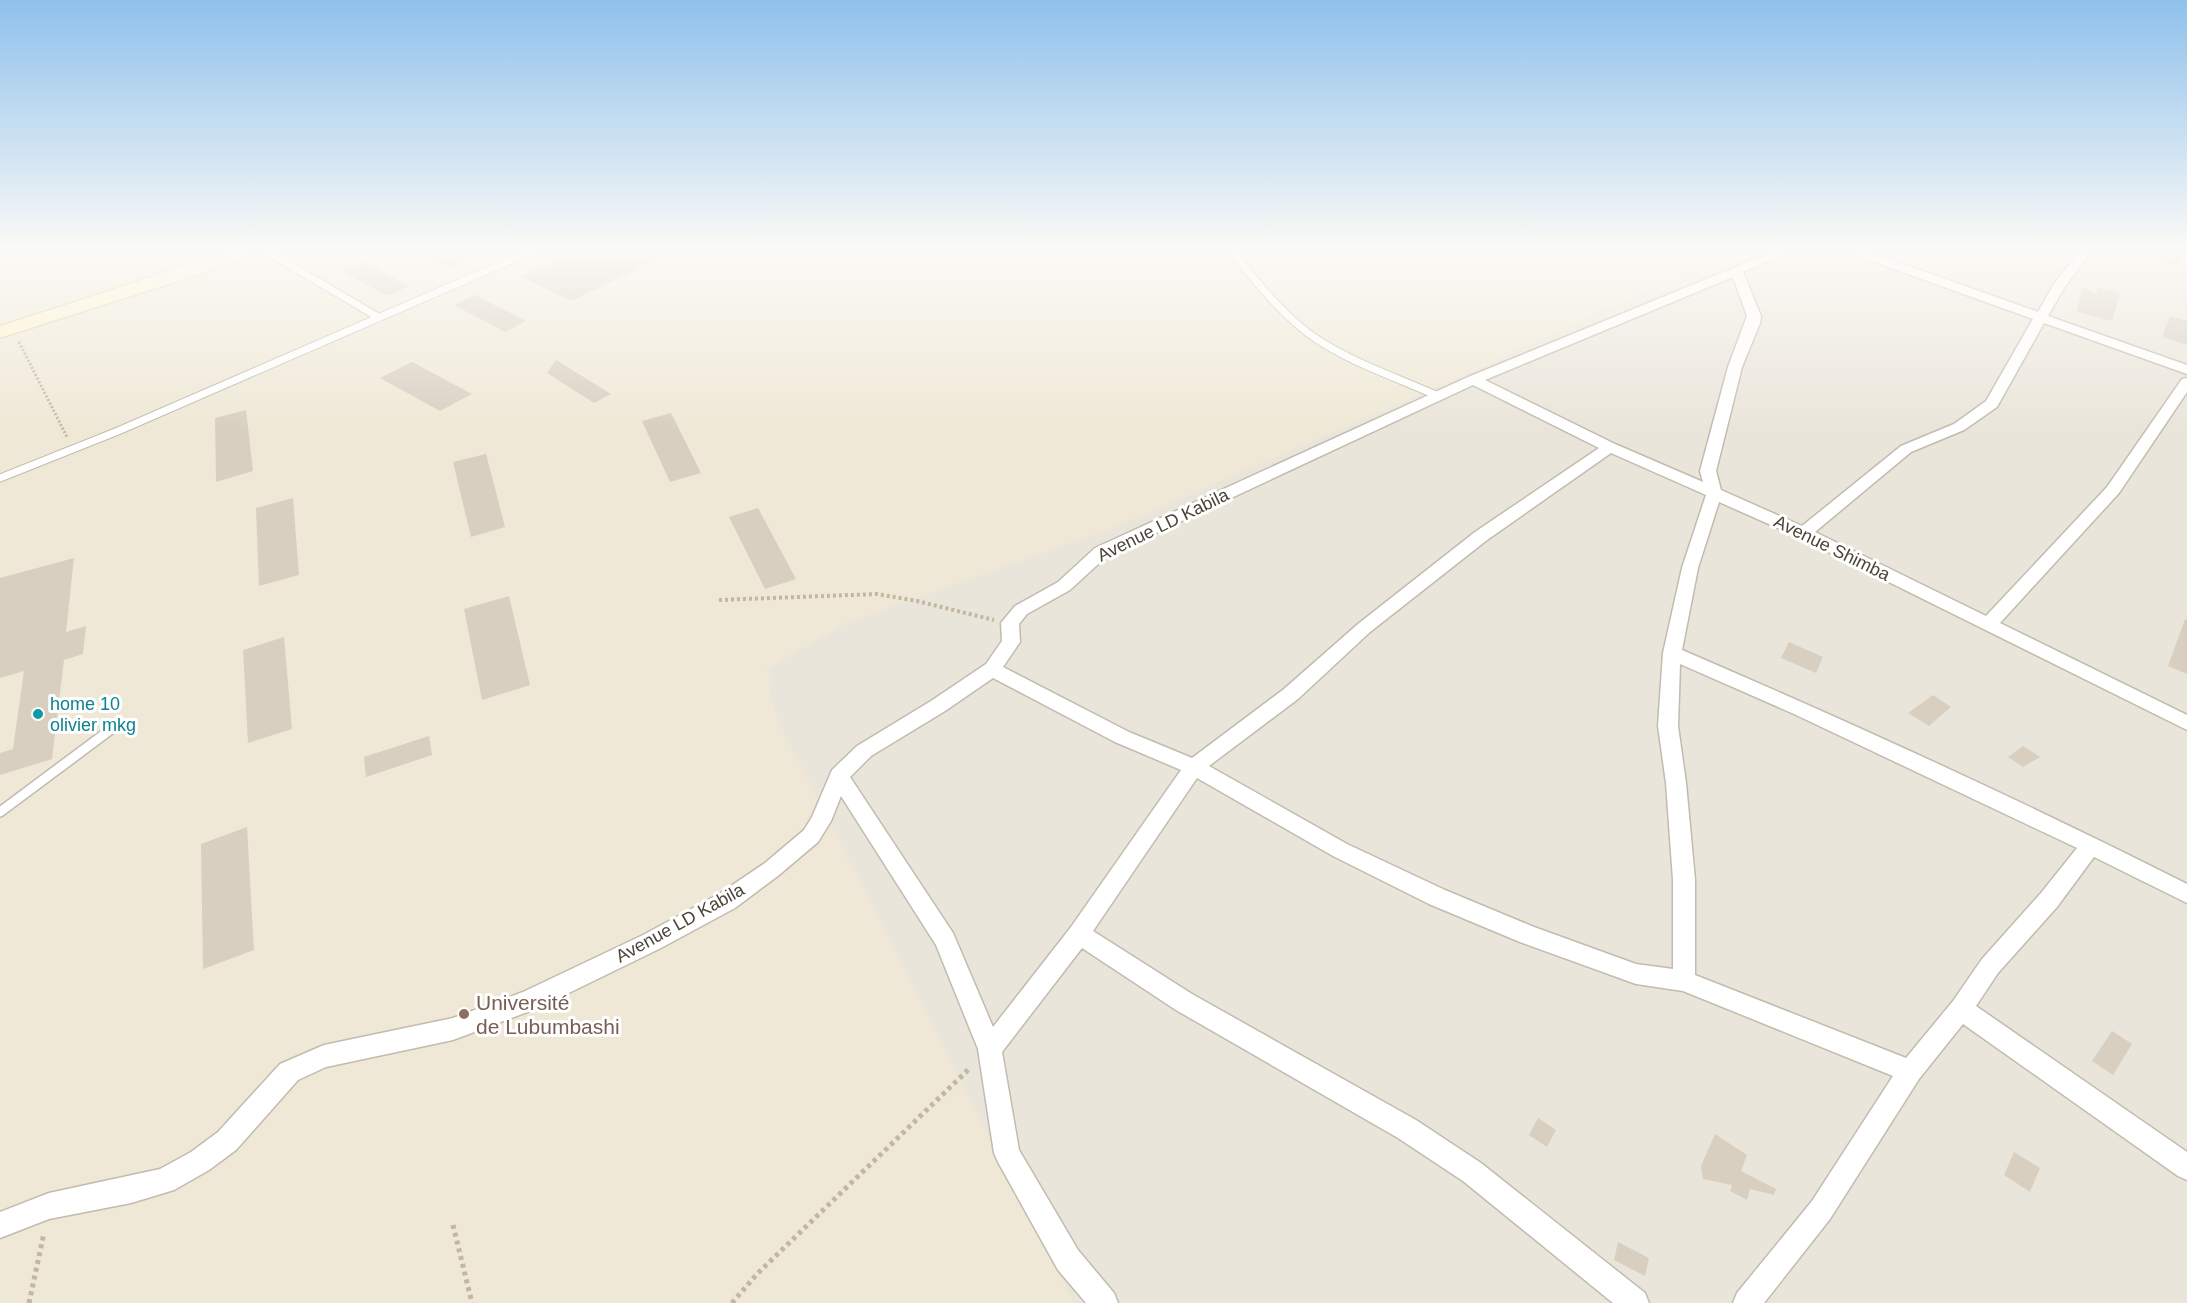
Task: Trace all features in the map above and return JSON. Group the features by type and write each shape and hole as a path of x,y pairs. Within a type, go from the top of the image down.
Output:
{"main road":[{"path":"6,330 73,309"}],"street":[{"name":"Avenue LD Kabila","path":"0,1225 49,1206 165,1181 200,1161 227,1141 289,1072 324,1056 453,1029 530,1000 727,901 772,869 811,836 821,821 839,776 864,751 880,739 938,706 992,669 1011,642 1010,623 1021,610 1064,586 1101,552 1473,380 1642,309"},
{"path":"1684,981 1684,880 1676,783 1668,726 1672,653 1690,567 1714,494 1708,471 1735,367 1753,323 1754,316 1751,309"},
{"path":"2017,309 2187,370"},
{"path":"1804,533 1900,453 1918,442 1959,427 1992,404 2011,374 2045,309"},
{"name":"Avenue Shimba","path":"1473,380 1610,447 1804,533 2187,723"},
{"path":"1988,625 2113,490 2187,382"},
{"path":"990,1049 1079,934 1194,767 1291,694 1364,628 1480,536 1610,447"},
{"path":"1672,653 1812,714 2091,845 2187,894"},
{"path":"992,669 1122,737 1194,767 1340,850 1437,897 1528,935 1636,974 1684,981 1910,1071"},
{"path":"839,776 945,940 990,1049 1007,1153 1068,1260 1104,1303"},
{"path":"1747,1303 1821,1210 1910,1071 1961,1009 1990,966 2049,900 2091,845"},
{"path":"1079,934 1184,1002 1407,1129 1472,1172 1635,1303"},
{"path":"1961,1009 2187,1167"}],"lane":[{"path":"364,309 378,317"},
{"path":"0,478 73,449 397,309"},
{"path":"1280,309 1317,339 1336,350 1438,396"},
{"path":"0,812 110,730"}],"path":[{"path":"6,330 73,449"},
{"path":"719,600 877,594 1010,623"},
{"path":"732,1303 757,1274 990,1049"},
{"path":"29,1303 49,1206"},
{"path":"453,1225 472,1303"}],"shaded area":[{"path":"0,309 2187,309 2187,1303 0,1303"},
{"name":"Université de Lubumbashi","path":"0,309 1607,309 1469,373 1118,526 844,624 767,669 772,686 769,695 780,725 1074,1303 0,1303"}],"building":[{"path":"461,309 502,309 526,321 505,332"},
{"path":"2078,309 2115,309 2112,321 2077,312"},
{"path":"2170,316 2187,321 2187,345 2162,337"},
{"path":"556,360 611,394 594,403 547,373"},
{"path":"412,362 472,394 440,411 380,378"},
{"path":"246,410 253,471 216,482 215,418"},
{"path":"671,413 701,473 670,482 642,421"},
{"path":"486,454 505,527 471,537 453,462"},
{"path":"293,498 299,575 259,586 256,508"},
{"path":"758,508 796,579 765,589 729,517"},
{"path":"74,558 66,632 86,626 83,654 64,660 52,759 0,775 0,753 13,749 24,671 0,678 0,578"},
{"path":"509,596 530,685 482,700 464,609"},
{"path":"2185,619 2187,620 2187,674 2168,666"},
{"path":"284,637 292,729 248,743 243,650"},
{"path":"1789,642 1823,657 1816,673 1781,658"},
{"path":"1933,695 1951,707 1929,726 1908,713"},
{"path":"429,736 432,755 366,777 364,757"},
{"path":"2023,746 2040,757 2023,767 2008,757"},
{"path":"247,827 254,950 203,969 201,844"},
{"path":"2112,1031 2132,1044 2113,1075 2092,1061"},
{"path":"1538,1118 1556,1130 1547,1147 1529,1135"},
{"path":"1715,1134 1747,1155 1741,1171 1776,1189 1774,1195 1750,1189 1747,1200 1730,1191 1732,1185 1703,1179 1701,1166"},
{"path":"2014,1152 2040,1168 2030,1192 2004,1175"},
{"path":"1618,1242 1649,1258 1645,1276 1614,1260"}],"place":[{"name":"home 10 olivier mkg","path":"38,714"},
{"name":"Université de Lubumbashi","path":"464,1014"}]}
